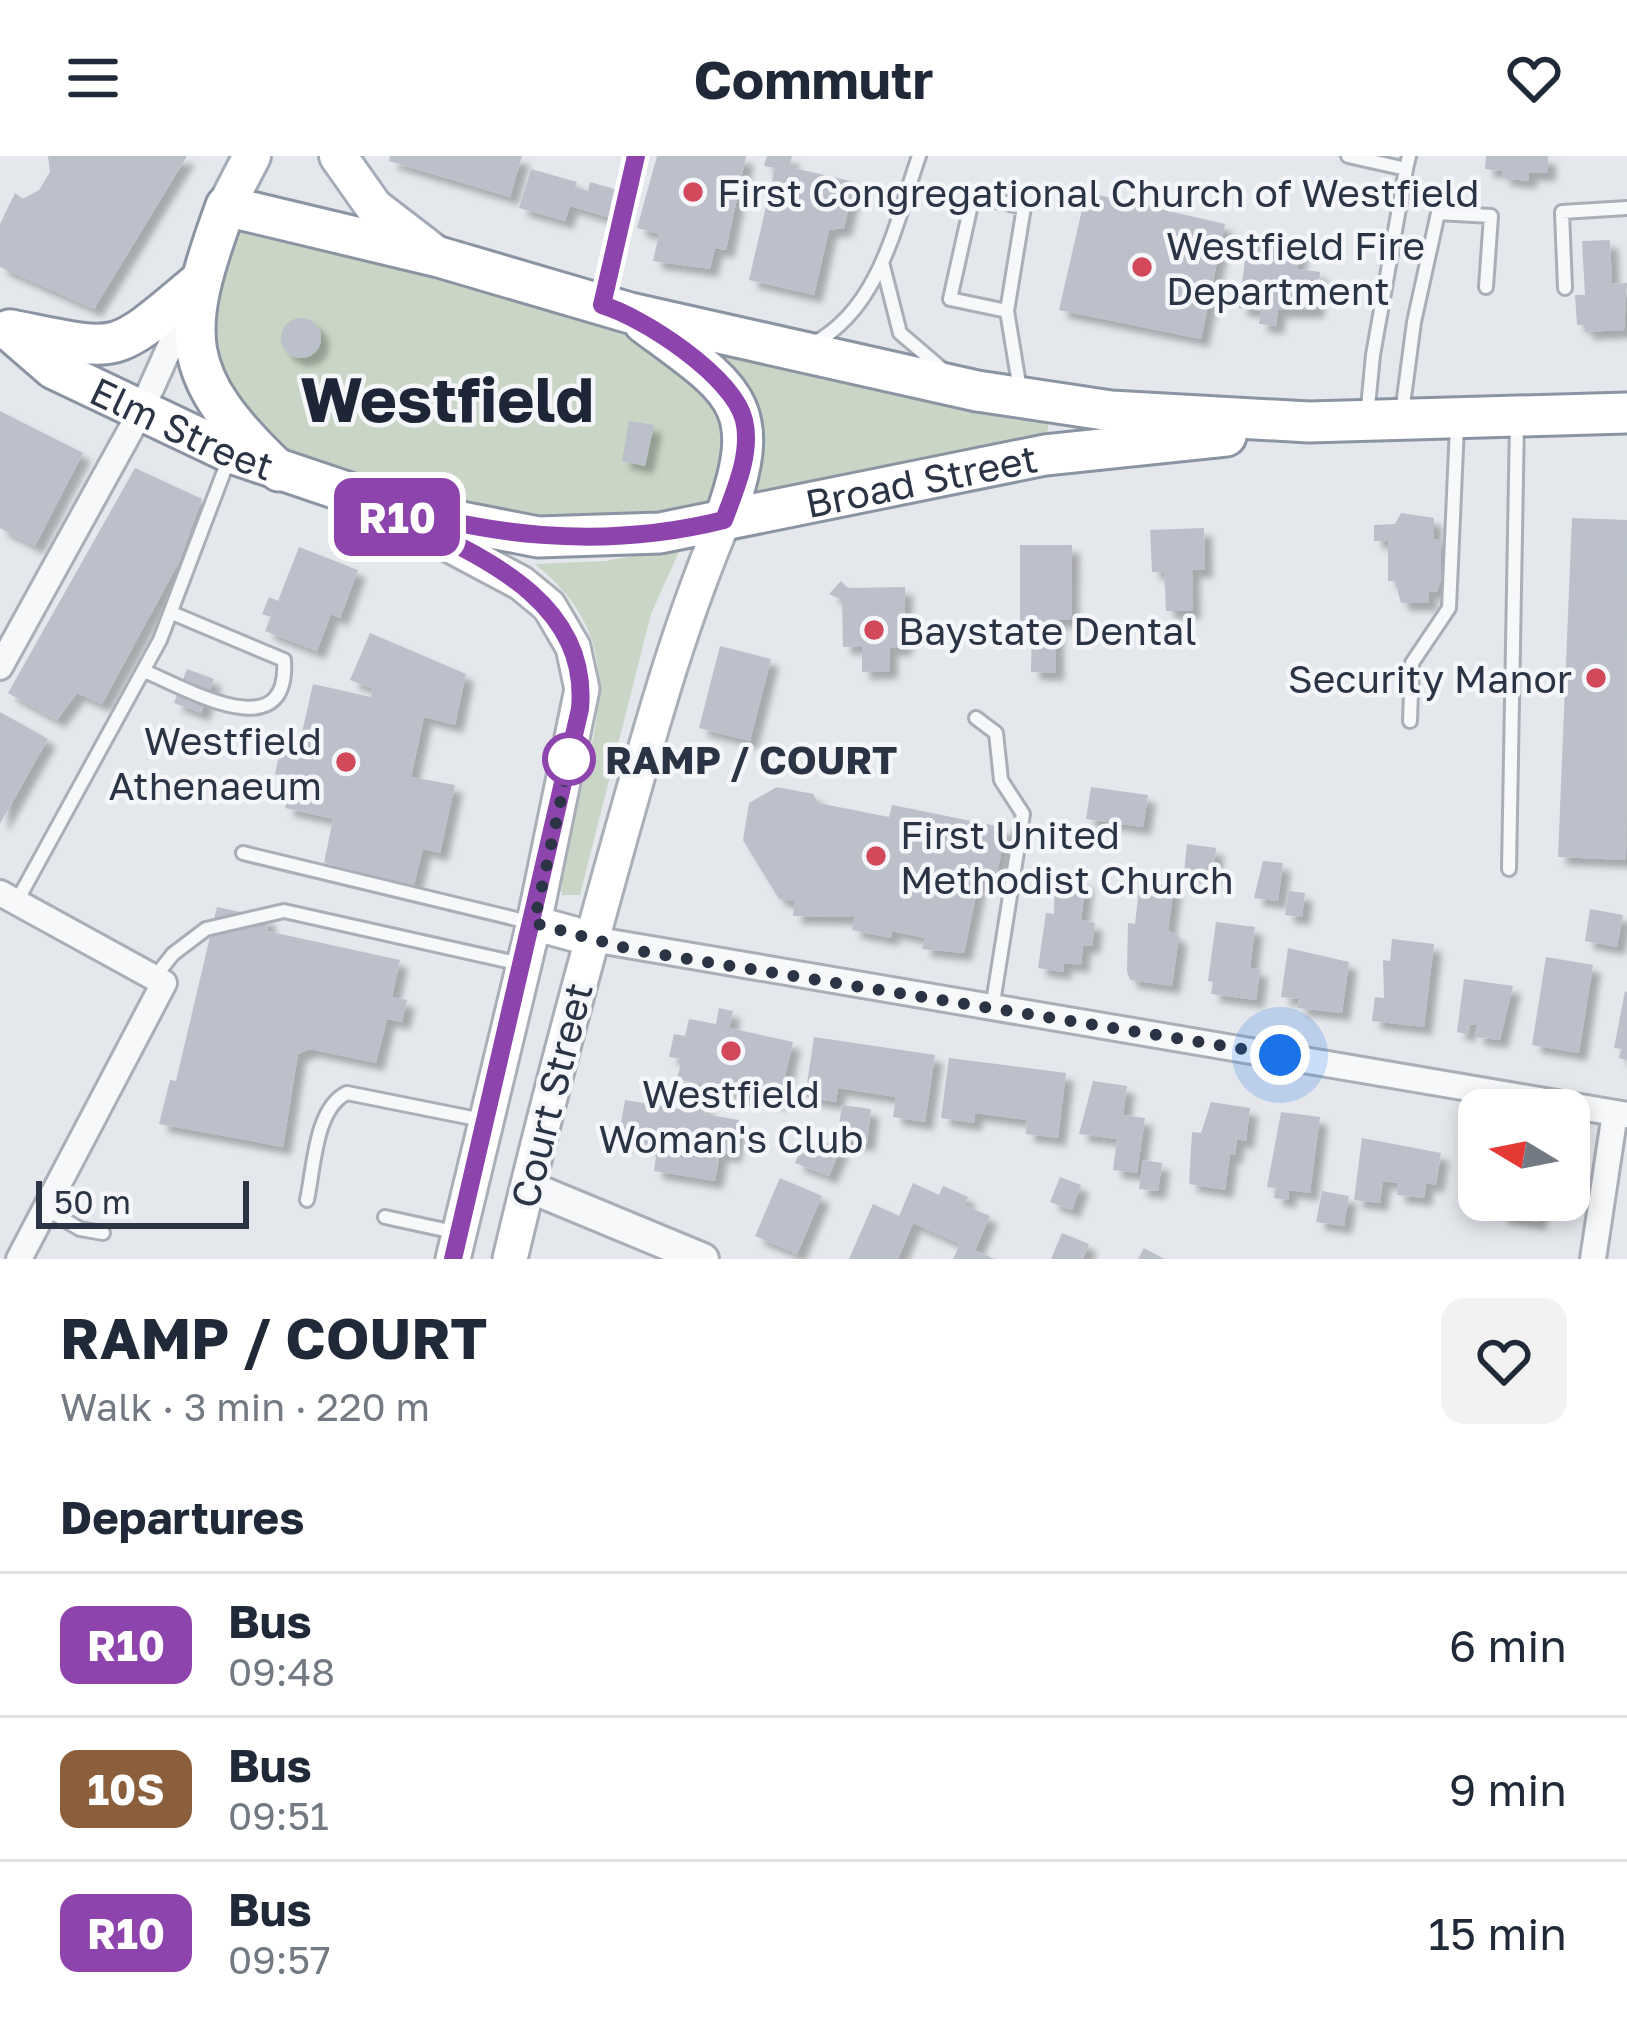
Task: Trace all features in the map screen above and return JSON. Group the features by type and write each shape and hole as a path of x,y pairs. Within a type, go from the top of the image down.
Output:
{"highway":[{"name":"Broad Street","path":"226,206 439,256 616,309 977,392 1111,411 1309,422 1627,412"},
{"path":"226,206 198,283 195,342 201,377 232,427 279,471"},
{"name":"Elm Street","path":"5,328 114,345 137,334 198,283"},
{"name":"Broad Street","path":"616,309 716,379 736,402 745,446 724,520 1045,455 1244,435 1309,422"},
{"name":"Elm Street","path":"5,328 54,369 231,453 362,498 467,527 562,538 653,534 724,520"}],"main road":[{"path":"226,206 252,156"},
{"path":"338,156 374,207 439,256"},
{"name":"Court Street","path":"362,498 531,590 559,618 573,647 580,709 457,1246"},
{"name":"Court Street","path":"510,1259 592,939 674,650 724,520"},
{"path":"534,923 592,939"},
{"path":"476,1170 527,1186"}],"street":[{"path":"0,667 140,413 198,283"},
{"path":"8,898 164,983 19,1259"},
{"path":"592,939 1621,1114 1593,1259"},
{"path":"527,1186 703,1259"}],"lane":[{"path":"616,309 636,156"},
{"path":"797,352 850,318 881,262 919,156"},
{"path":"1348,156 1408,163 1373,355 1384,420"},
{"path":"1007,311 950,299 973,196 1024,207 1007,311 1021,397"},
{"path":"1565,288 1562,212 1627,208"},
{"path":"1384,420 1414,322 1438,213 1491,217 1486,287"},
{"path":"881,262 900,332 916,351 977,392"},
{"path":"1509,869 1517,416"},
{"path":"1410,721 1412,663 1449,608 1457,419"},
{"path":"8,898 144,671 172,613 231,453"},
{"path":"144,671 239,710 262,707 277,691 284,659 172,613"},
{"path":"976,718 996,734 1001,780 1023,814 992,1009"},
{"path":"243,853 534,923"},
{"path":"154,978 172,953 206,929 284,911 523,964"},
{"path":"307,1200 334,1099 347,1094 487,1121"},
{"path":"45,1209 80,1229 103,1233"},
{"path":"385,1217 457,1246"}],"green space":[{"path":"226,206 1051,401 1045,455 606,538 279,471 201,377"},
{"path":"681,547 651,614 580,895 562,895 599,687 596,655 585,624 566,594 535,564 606,561"}],"building":[{"path":"48,156 187,156 94,309 0,267 0,224 15,193 23,199 39,190 50,172"},
{"path":"390,156 522,156 510,197 389,161"},
{"name":"First Congregational Church of Westfield","path":"657,156 746,156 726,250 715,248 710,269 653,261 659,234 637,228"},
{"path":"767,156 792,156 789,167 855,182 844,228 829,230 814,295 749,280 775,168 764,166"},
{"path":"1486,156 1548,156 1548,173 1529,173 1529,181 1502,178 1503,171 1485,169"},
{"path":"531,169 577,182 575,187 588,191 590,182 625,192 617,220 570,206 565,221 519,208"},
{"name":"Westfield Fire Department","path":"1086,192 1225,224 1201,339 1059,310"},
{"path":"1255,239 1301,245 1297,269 1320,272 1316,310 1278,310 1276,326 1259,324 1261,311 1239,308 1245,260 1252,261"},
{"path":"1610,240 1612,284 1627,283 1624,330 1585,332 1585,325 1577,325 1575,295 1585,295 1582,241"},
{"path":"301,318 315,324 321,338 315,352 301,358 287,352 281,338 287,324"},
{"path":"0,411 83,453 35,546 0,528"},
{"path":"629,421 654,425 645,466 622,461"},
{"path":"135,468 202,499 179,562 102,704 77,693 57,720 8,693"},
{"path":"1401,513 1434,518 1434,539 1441,539 1441,579 1437,592 1429,591 1429,603 1401,603 1395,581 1388,581 1388,541 1374,541 1374,525 1395,524"},
{"name":"Security Manor","path":"1572,518 1627,520 1626,860 1558,857"},
{"path":"1204,528 1205,570 1192,570 1193,611 1166,611 1164,572 1152,572 1150,530"},
{"path":"1020,545 1072,545 1071,620 1056,620 1056,673 1031,672 1032,622 1020,621"},
{"path":"299,547 358,570 340,618 331,614 317,651 265,631 271,617 262,614 269,597 278,601"},
{"name":"Baystate Dental","path":"841,581 848,588 905,587 904,648 890,648 890,671 862,672 862,646 843,647 842,600 829,594"},
{"name":"Westfield Athenaeum","path":"370,633 466,674 455,725 424,717 411,777 455,785 440,853 423,849 414,885 324,863 333,819 285,808 293,778 275,774 283,736 291,737 289,747 298,750 313,684 371,697 373,689 350,680"},
{"path":"720,646 771,659 750,741 699,728"},
{"path":"187,669 214,679 201,713 174,703"},
{"path":"0,712 48,739 0,824"},
{"name":"First United Methodist Church","path":"777,787 813,794 818,803 889,817 892,805 1006,828 997,875 981,871 964,953 922,949 925,938 892,931 891,938 852,930 855,917 793,916 795,901 779,899 743,840 749,803"},
{"path":"1091,787 1148,795 1143,827 1086,819"},
{"path":"1187,844 1216,848 1213,877 1184,873"},
{"path":"1263,861 1283,863 1278,901 1254,898"},
{"path":"1055,876 1086,881 1081,920 1095,923 1092,946 1083,945 1081,965 1064,963 1063,972 1038,968 1046,913 1054,914"},
{"path":"1140,882 1174,887 1168,930 1179,937 1172,986 1130,980 1127,971 1128,923 1135,924"},
{"path":"1289,891 1305,893 1302,917 1285,915"},
{"path":"217,907 268,918 267,931 400,960 392,997 407,1000 402,1022 387,1019 376,1063 310,1049 298,1054 283,1147 159,1124 170,1080 176,1081"},
{"path":"1590,909 1623,915 1617,947 1585,941"},
{"path":"1216,922 1255,927 1250,968 1260,969 1256,1000 1211,994 1213,982 1208,981"},
{"path":"1392,939 1434,944 1424,1027 1372,1021 1375,997 1384,998 1383,960 1390,961"},
{"path":"1288,948 1349,962 1342,1013 1298,1008 1299,999 1281,997"},
{"path":"1546,957 1593,965 1579,1053 1532,1045"},
{"path":"1464,979 1513,986 1500,1040 1475,1037 1477,1025 1469,1024 1467,1034 1457,1032"},
{"path":"1625,991 1627,1060 1619,1058 1621,1049 1614,1048"},
{"name":"Westfield Woman's Club","path":"719,1008 733,1011 729,1028 793,1042 779,1102 677,1079 682,1059 669,1057 674,1034 685,1036 689,1019 716,1024"},
{"path":"814,1037 935,1055 925,1122 893,1117 896,1097 838,1088 836,1102 805,1097"},
{"path":"949,1058 1066,1073 1058,1138 1026,1134 1027,1120 975,1113 974,1123 941,1118"},
{"path":"1093,1081 1127,1086 1123,1115 1145,1118 1137,1173 1113,1170 1117,1139 1079,1134"},
{"path":"625,1100 692,1111 693,1103 706,1105 704,1114 739,1120 733,1155 720,1153 715,1181 654,1171 657,1147 618,1140"},
{"path":"1211,1102 1250,1108 1246,1141 1237,1139 1235,1155 1230,1155 1225,1190 1189,1184 1192,1132 1201,1133"},
{"path":"842,1105 871,1109 867,1143 837,1140"},
{"path":"1281,1112 1320,1117 1310,1193 1289,1190 1288,1200 1274,1198 1276,1188 1267,1187"},
{"path":"807,1134 841,1148 829,1176 795,1163"},
{"path":"1362,1138 1441,1153 1436,1185 1426,1183 1424,1198 1397,1195 1398,1183 1383,1181 1380,1203 1354,1200"},
{"path":"1143,1160 1162,1163 1158,1191 1139,1189"},
{"path":"1060,1177 1081,1185 1072,1210 1050,1202"},
{"path":"780,1178 822,1196 797,1254 755,1236"},
{"path":"913,1183 939,1195 943,1186 968,1197 964,1205 990,1216 975,1250 994,1259 953,1259 960,1244 913,1223 898,1259 849,1259 873,1204 899,1216"},
{"path":"1322,1191 1349,1196 1344,1226 1316,1222"},
{"path":"1062,1233 1089,1244 1083,1259 1051,1259"},
{"path":"1144,1248 1164,1259 1138,1259"}],"bus line":[{"name":"R10","path":"453,1259 534,923 582,689 567,632 531,590 362,498 467,527 538,537 653,534 724,520 745,446 744,422 736,402 716,379 630,313 602,305 636,156"}],"place":[{"name":"First Congregational Church of Westfield","path":"693,192"},
{"name":"Westfield Fire Department","path":"1142,267"},
{"name":"Baystate Dental","path":"874,630"},
{"name":"Security Manor","path":"1596,678"},
{"name":"RAMP / COURT","path":"569,759"},
{"name":"Westfield Athenaeum","path":"346,762"},
{"name":"First United Methodist Church","path":"876,856"},
{"name":"Westfield Woman's Club","path":"731,1051"}],"district":[{"name":"Westfield","path":"447,398"}],"route":[{"path":"569,759 572,749 534,923 633,950 1280,1055"}]}
